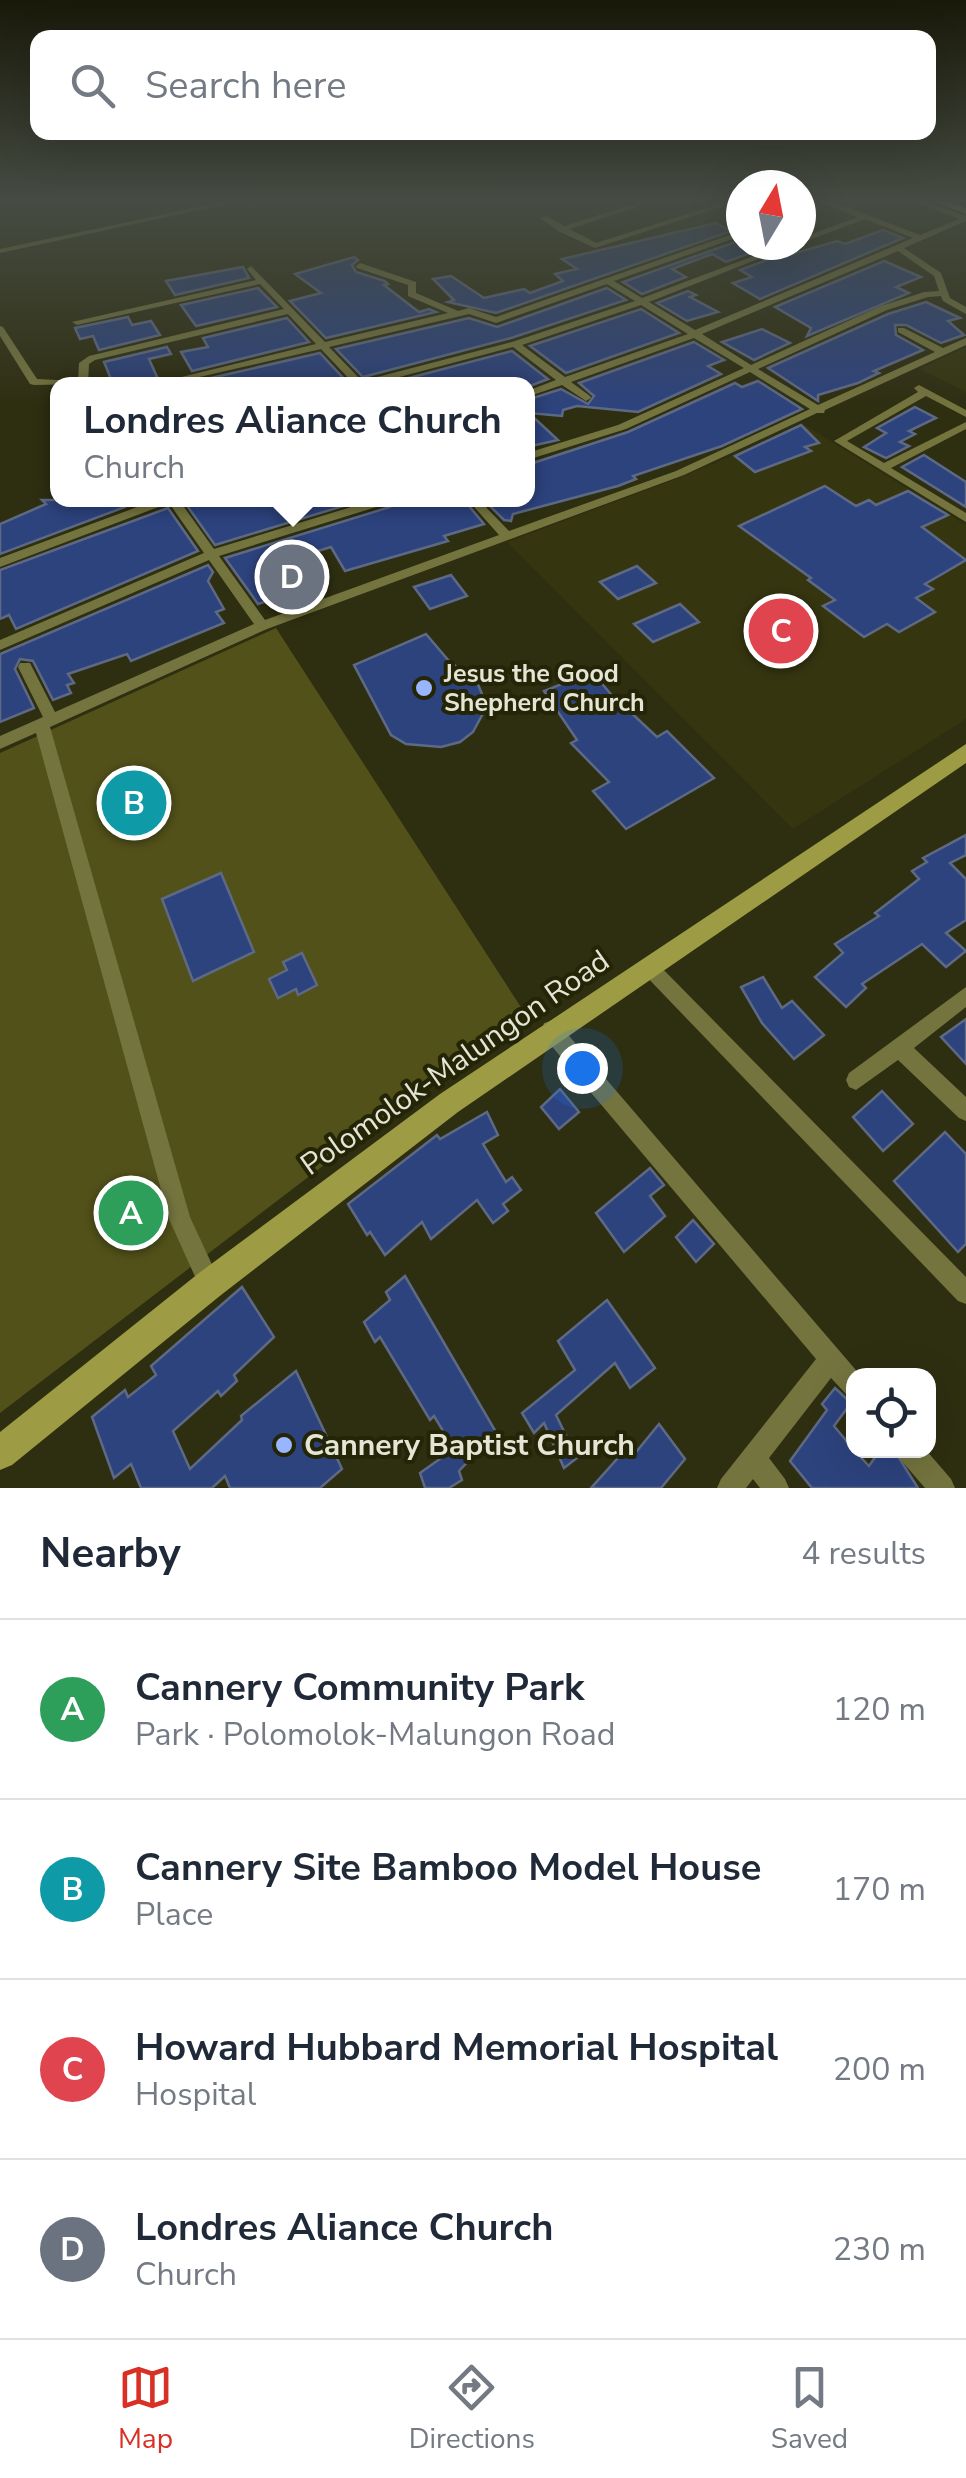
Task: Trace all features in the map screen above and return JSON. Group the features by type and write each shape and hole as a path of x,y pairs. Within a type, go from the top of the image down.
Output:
{"main road":[{"name":"Polomolok-Malungon Road","path":"0,1453 373,1158 552,1030 966,752"}],"street":[{"path":"251,270 319,346 353,377"},
{"path":"373,270 412,284 412,294 458,314"},
{"path":"188,377 473,311 494,320 634,270"},
{"path":"388,377 515,344 724,270"},
{"path":"535,391 694,334 843,270"},
{"path":"930,270 940,278 950,302 966,311"},
{"path":"607,280 820,411"},
{"path":"77,322 262,281"},
{"path":"535,454 606,433 884,308 927,294 944,293"},
{"path":"83,377 84,363 92,358 289,311"},
{"path":"0,330 34,382 50,383"},
{"path":"900,330 943,352"},
{"path":"0,743 262,626 680,472 966,341"},
{"path":"515,344 586,398"},
{"path":"966,414 920,389 839,440 966,518"},
{"path":"883,468 966,426"},
{"path":"0,563 147,507"},
{"path":"178,507 262,626"},
{"path":"0,645 213,554 362,507"},
{"path":"480,507 508,536"},
{"path":"25,667 46,721 180,1219 210,1284"},
{"path":"648,966 966,1293"},
{"path":"856,1080 966,996"},
{"path":"552,1030 846,1377"},
{"path":"898,1047 966,1111"},
{"path":"730,1488 830,1360"},
{"path":"753,1458 776,1488"},
{"path":"916,1458 942,1488"}],"shaded area":[{"path":"966,347 966,392 919,369"},
{"path":"805,425 966,525 966,719 793,829 507,542 684,476"},
{"path":"276,628 524,1012 0,1413 0,753"}],"building":[{"path":"224,270 245,270 249,278 175,295 166,281"},
{"path":"355,270 385,281 388,284 384,285 419,312 436,312 326,338 290,301 321,293 295,274"},
{"path":"618,270 496,313 448,302 454,300 433,279 451,276 484,298 524,289 530,293 563,281 555,274"},
{"path":"655,270 675,270 686,277 642,294 623,282"},
{"path":"741,270 827,270 760,299 733,283 752,277"},
{"path":"862,270 906,270 921,277 896,287 909,293 807,336 811,328 775,307"},
{"path":"258,288 277,307 196,326 181,305"},
{"path":"607,288 626,300 511,338 363,377 336,349 469,318 497,327"},
{"path":"688,291 696,295 690,297 718,312 687,321 657,303"},
{"path":"926,302 960,318 948,321 964,335 941,343 906,325 895,325 896,335 923,350 874,371 879,373 858,383 818,395 818,401 768,368 888,314"},
{"path":"641,309 679,333 566,373 530,346"},
{"path":"128,317 132,325 151,321 160,335 99,350 93,336 80,339 75,328"},
{"path":"287,318 309,342 192,371 181,352 208,347 203,338"},
{"path":"762,329 790,343 754,360 722,342"},
{"path":"694,342 724,360 708,366 721,374 638,412 577,406 563,410 562,416 535,414 535,397 561,389 588,404 594,396 579,383"},
{"path":"167,347 171,354 149,359 157,377 110,377 104,362"},
{"path":"512,351 548,379 535,384 535,377 413,377"},
{"path":"320,353 342,377 215,377"},
{"path":"758,381 802,409 722,446 633,476 636,479 618,486 513,514 511,521 504,520 491,507 535,507 535,462 628,432 735,383 742,387"},
{"path":"915,407 936,418 909,431 915,434 900,442 909,446 886,458 864,447 886,433 877,428"},
{"path":"535,419 558,440 535,445"},
{"path":"801,425 819,443 805,447 811,451 755,472 735,456"},
{"path":"924,455 966,482 966,507 902,467"},
{"path":"825,486 856,506 869,500 876,505 908,491 948,515 922,527 966,560 925,584 933,589 916,598 935,612 899,632 887,624 864,637 823,606 835,600 808,580 811,578 739,526"},
{"path":"42,500 50,500 50,507 125,507 0,554 0,524 46,504"},
{"path":"188,507 340,507 215,545"},
{"path":"390,507 470,507 484,524 444,536 448,541 345,571 331,547 298,557 314,586 287,598 285,595 258,604 225,558"},
{"path":"168,508 198,551 16,629 9,615 0,619 0,570"},
{"path":"208,565 213,572 208,581 224,609 216,612 224,623 131,661 127,654 68,674 74,683 67,685 71,693 53,700 33,661 20,659 15,669 34,708 0,722 0,654"},
{"path":"637,566 656,583 618,599 600,582"},
{"path":"451,575 467,596 430,609 414,587"},
{"path":"680,604 699,622 653,642 634,624"},
{"name":"Jesus the Good Shepherd Church","path":"426,634 449,661 477,682 487,706 473,732 460,742 441,747 406,744 391,735 354,665"},
{"path":"592,672 657,737 667,731 714,778 626,829 593,791 609,782 571,743 577,740 544,691"},
{"path":"147,785 158,803 120,821 110,802"},
{"path":"966,835 966,855 950,863 966,879 966,920 946,933 966,951 946,967 922,944 862,984 866,988 846,1007 815,977 843,953 835,944 879,916 875,913 919,879 912,871 927,862 923,858"},
{"path":"221,873 254,952 193,981 162,899"},
{"path":"302,953 317,985 298,995 296,989 278,998 269,979 287,970 283,962"},
{"path":"763,977 782,1008 792,1001 824,1035 794,1059 762,1023 741,987"},
{"path":"966,1019 966,1064 941,1037"},
{"path":"560,1089 579,1112 559,1129 541,1107"},
{"path":"882,1091 913,1124 883,1151 853,1117"},
{"path":"487,1112 498,1135 483,1144 506,1182 512,1177 521,1190 503,1204 508,1211 493,1223 477,1200 431,1239 422,1222 385,1255 348,1204 437,1135 440,1139"},
{"path":"945,1132 966,1154 966,1244 958,1252 894,1181"},
{"path":"650,1168 664,1185 650,1196 665,1216 624,1252 596,1213"},
{"path":"693,1220 714,1244 696,1262 676,1237"},
{"path":"405,1276 496,1432 459,1471 462,1480 449,1488 425,1488 420,1473 454,1449 434,1416 430,1420 380,1337 375,1342 364,1322 390,1300 386,1292"},
{"path":"242,1287 274,1337 234,1375 237,1381 221,1396 218,1391 173,1431 190,1469 242,1420 241,1416 296,1371 342,1469 320,1488 230,1488 225,1476 212,1488 141,1488 131,1464 114,1478 92,1417 125,1390 128,1397 156,1375 151,1366"},
{"path":"607,1300 655,1368 630,1388 615,1363 556,1415 577,1458 564,1468 544,1423 534,1433 522,1413 575,1370 558,1341"},
{"path":"835,1388 846,1398 846,1410 834,1426 846,1440 846,1458 862,1458 869,1466 874,1458 899,1458 918,1488 812,1488 790,1461 827,1410 822,1404"},
{"path":"659,1424 685,1459 661,1488 591,1488 626,1449 632,1457"}],"place":[{"name":"Londres Aliance Church","path":"292,577"},
{"name":"Howard Hubbard Memorial Hospital","path":"781,631"},
{"name":"Jesus the Good Shepherd Church","path":"424,688"},
{"name":"Cannery Site Bamboo Model House","path":"134,803"},
{"name":"Cannery Community Park","path":"131,1213"},
{"name":"Cannery Baptist Church","path":"284,1445"}]}
